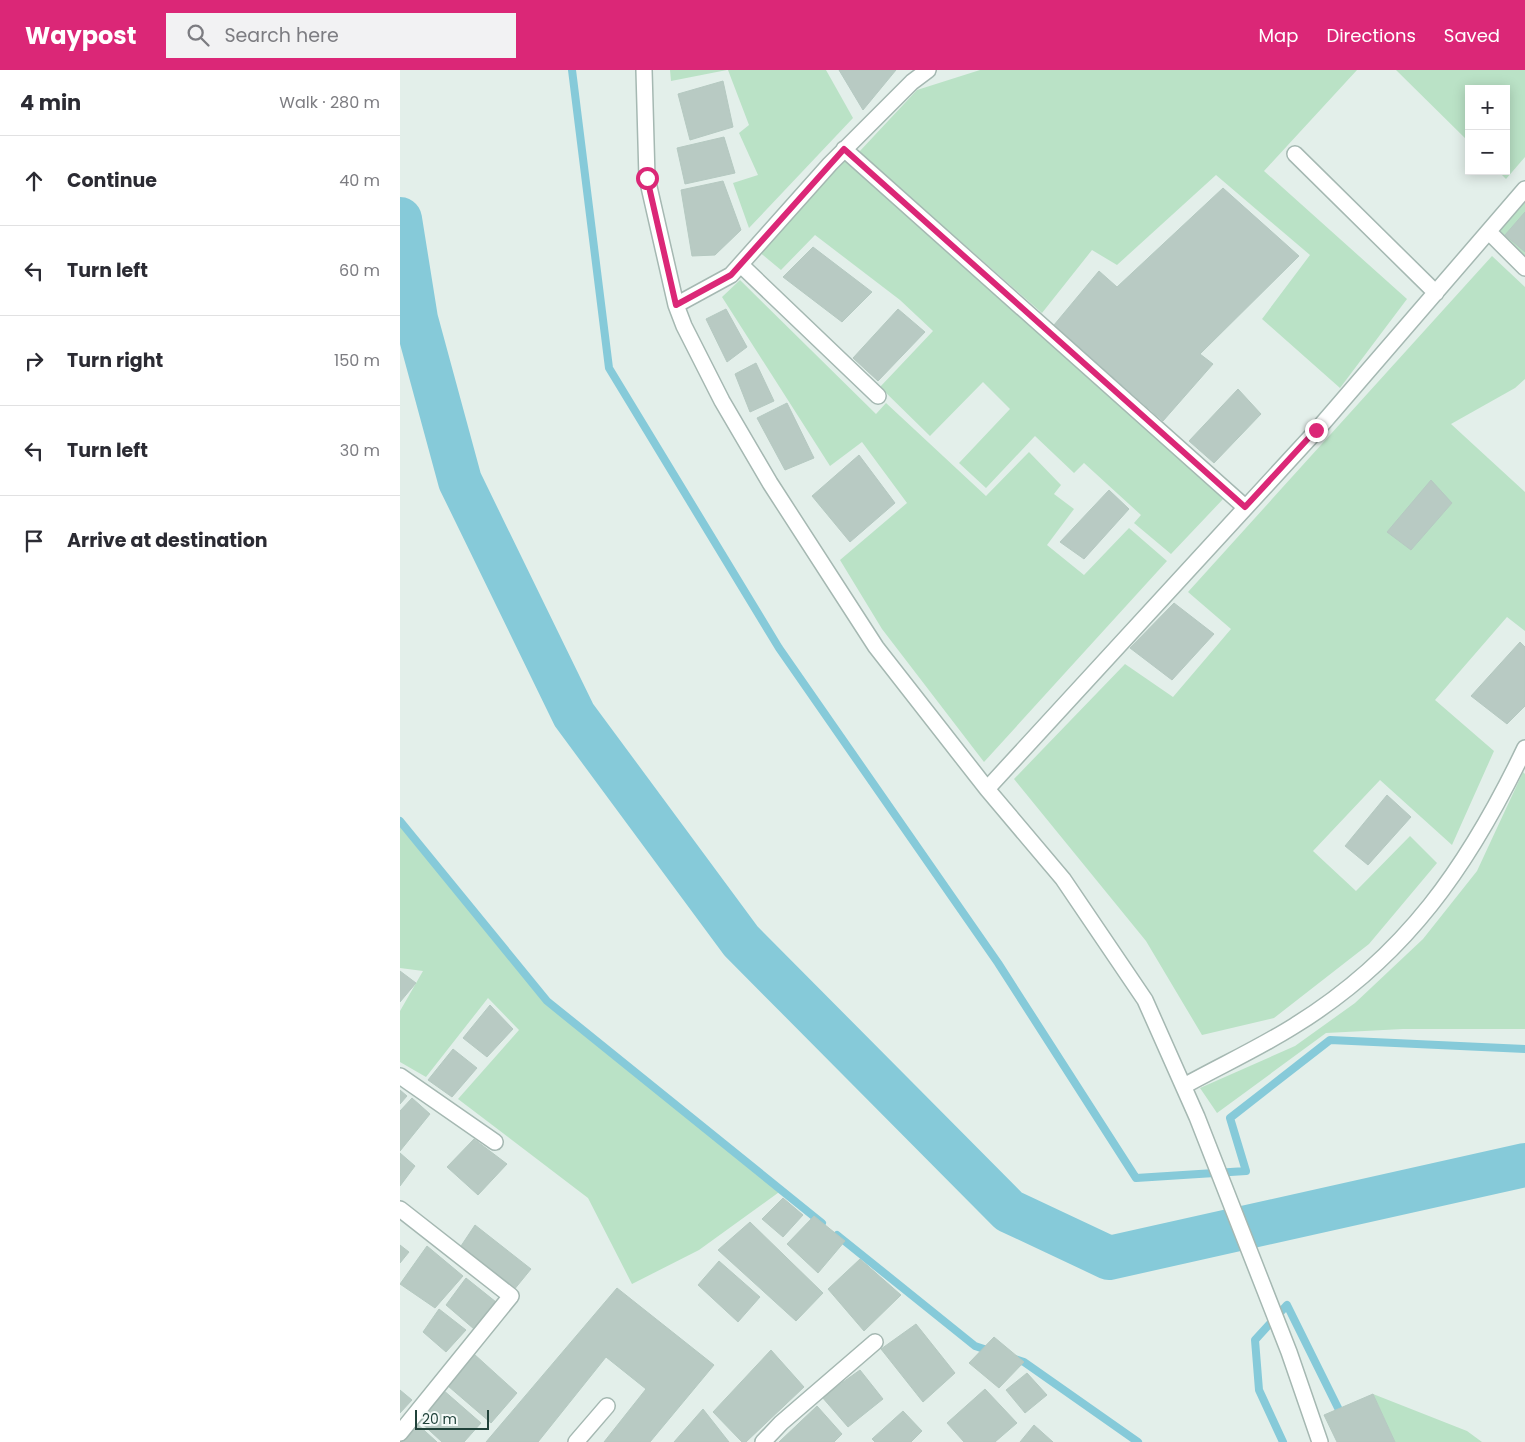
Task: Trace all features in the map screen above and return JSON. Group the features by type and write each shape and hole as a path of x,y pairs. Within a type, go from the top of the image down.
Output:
{"street":[{"path":"644,70 647,178 676,305 684,326 722,400 810,545 876,647 987,789 1062,879 1145,1000 1197,1117 1289,1352 1320,1442"},
{"path":"676,305 720,282 741,265 844,149 912,82 928,70"},
{"path":"844,149 1245,507"},
{"path":"1295,154 1436,293"},
{"path":"987,789 1323,423 1525,189"},
{"path":"1488,232 1525,268"},
{"path":"741,265 878,396"},
{"path":"1184,1086 1294,1027 1346,990 1412,929 1461,865 1498,804 1524,756"},
{"path":"400,1076 496,1142"},
{"path":"400,1209 511,1296 400,1433"},
{"path":"763,1442 781,1423 875,1342"},
{"path":"576,1442 607,1406"}],"green space":[{"path":"670,70 727,70 671,81"},
{"path":"728,70 826,70 853,118 749,228 733,183 758,175 739,133 749,125"},
{"path":"980,70 1357,70 1264,171 1407,299 1340,388 1262,319 1310,255 1216,175 1117,265 1092,250 1042,313 859,152 917,90"},
{"path":"1396,70 1525,70 1525,157 1510,174 1510,85 1465,85 1465,138"},
{"path":"845,155 1225,497 1171,554 1134,523 1141,515 1084,463 1074,473 1035,436 986,488 959,463 1010,409 983,382 930,436 880,387 933,331 900,300 815,235 781,270 758,251"},
{"path":"1525,189 1525,268 1489,232"},
{"path":"1492,256 1525,287 1525,379 1515,388 1451,424 1525,492 1525,631 1507,617 1435,700 1494,751 1452,845 1380,780 1313,851 1356,891 1410,836 1437,863 1369,944 1274,1018 1202,1035 1146,941 1014,779 1125,664 1173,697 1231,629 1188,592"},
{"path":"740,280 876,414 886,403 986,496 1029,452 1061,485 1054,494 1074,509 1047,545 1084,575 1129,528 1167,561 984,762 882,629 840,560 907,503 862,442 830,466 722,297"},
{"path":"1523,772 1525,774 1525,1029 1403,1029 1326,1033 1217,1113 1200,1088 1295,1046 1355,1003 1423,939 1477,871"},
{"path":"400,821 547,1001 782,1190 699,1250 632,1284 588,1198 458,1099 519,1030 488,998 426,1077 400,1062 400,1011 423,971 400,968"},
{"path":"1373,1394 1467,1431 1482,1442 1395,1442"}],"building":[{"path":"839,70 896,70 863,110"},
{"path":"723,81 733,127 690,140 678,94"},
{"path":"724,137 735,173 685,184 677,148"},
{"path":"723,181 741,230 715,255 692,256 681,190"},
{"path":"1223,188 1299,256 1200,354 1213,364 1163,421 1054,325 1099,271 1117,287"},
{"path":"1525,212 1525,252 1505,235"},
{"path":"813,247 872,292 842,322 783,277"},
{"path":"726,309 747,347 727,362 706,319"},
{"path":"898,309 925,332 878,381 853,358"},
{"path":"756,363 774,401 750,412 735,374"},
{"path":"1238,389 1261,414 1214,463 1189,441"},
{"path":"787,403 814,458 785,470 757,418"},
{"path":"859,455 895,503 850,542 812,496"},
{"path":"1431,480 1452,503 1411,550 1387,532"},
{"path":"1109,490 1129,509 1084,559 1060,542"},
{"path":"1174,603 1214,634 1172,680 1130,648"},
{"path":"1520,642 1525,647 1525,706 1507,724 1471,696"},
{"path":"1387,795 1411,817 1368,865 1345,846"},
{"path":"400,971 416,983 400,1002"},
{"path":"490,1005 513,1029 487,1057 463,1038"},
{"path":"453,1049 477,1068 452,1097 428,1080"},
{"path":"400,1090 407,1096 400,1104"},
{"path":"412,1098 430,1114 400,1151 400,1111"},
{"path":"474,1139 507,1164 478,1195 447,1167"},
{"path":"400,1153 415,1166 400,1186"},
{"path":"783,1198 803,1215 783,1237 762,1219"},
{"path":"814,1216 845,1241 818,1273 787,1244"},
{"path":"750,1222 823,1293 796,1321 718,1250"},
{"path":"475,1225 531,1269 513,1291 459,1249"},
{"path":"400,1245 409,1252 400,1263"},
{"path":"427,1246 463,1276 435,1308 400,1284"},
{"path":"860,1259 901,1295 864,1331 828,1289"},
{"path":"719,1261 760,1297 738,1322 698,1285"},
{"path":"466,1278 496,1302 474,1329 446,1305"},
{"path":"617,1288 714,1365 650,1442 604,1442 646,1389 606,1357 538,1442 486,1442"},
{"path":"439,1309 466,1330 446,1352 423,1332"},
{"path":"916,1324 955,1373 923,1402 881,1349"},
{"path":"994,1337 1024,1362 999,1388 969,1363"},
{"path":"771,1350 804,1387 746,1442 742,1442 713,1412"},
{"path":"474,1354 517,1393 491,1423 448,1386"},
{"path":"860,1370 883,1399 848,1427 822,1397"},
{"path":"1027,1373 1047,1395 1025,1413 1006,1390"},
{"path":"442,1389 481,1423 464,1442 442,1442 417,1419"},
{"path":"985,1389 1017,1423 995,1442 964,1442 947,1423"},
{"path":"400,1390 412,1400 400,1413"},
{"path":"1373,1394 1395,1442 1337,1442 1324,1415"},
{"path":"817,1406 842,1434 834,1442 779,1442"},
{"path":"703,1409 729,1442 674,1442"},
{"path":"903,1411 922,1431 911,1442 875,1442 872,1439"},
{"path":"415,1422 437,1442 400,1442"},
{"path":"1034,1425 1053,1442 1020,1442"}],"waterway":[{"path":"572,70 609,368 779,648 998,963 1136,1178 1246,1171 1230,1118 1330,1040 1525,1049"},
{"path":"400,219 416,319 460,481 574,715 741,941 1009,1211 1109,1258 1525,1165"},
{"path":"400,821 547,1001 822,1223"},
{"path":"837,1235 975,1346 993,1352"},
{"path":"1283,1442 1259,1390 1255,1340 1287,1305 1343,1418"},
{"path":"1015,1359 1024,1362 1138,1442"}],"route":[{"path":"647,178 676,305 731,275 844,149 1245,507 1316,430"}]}
